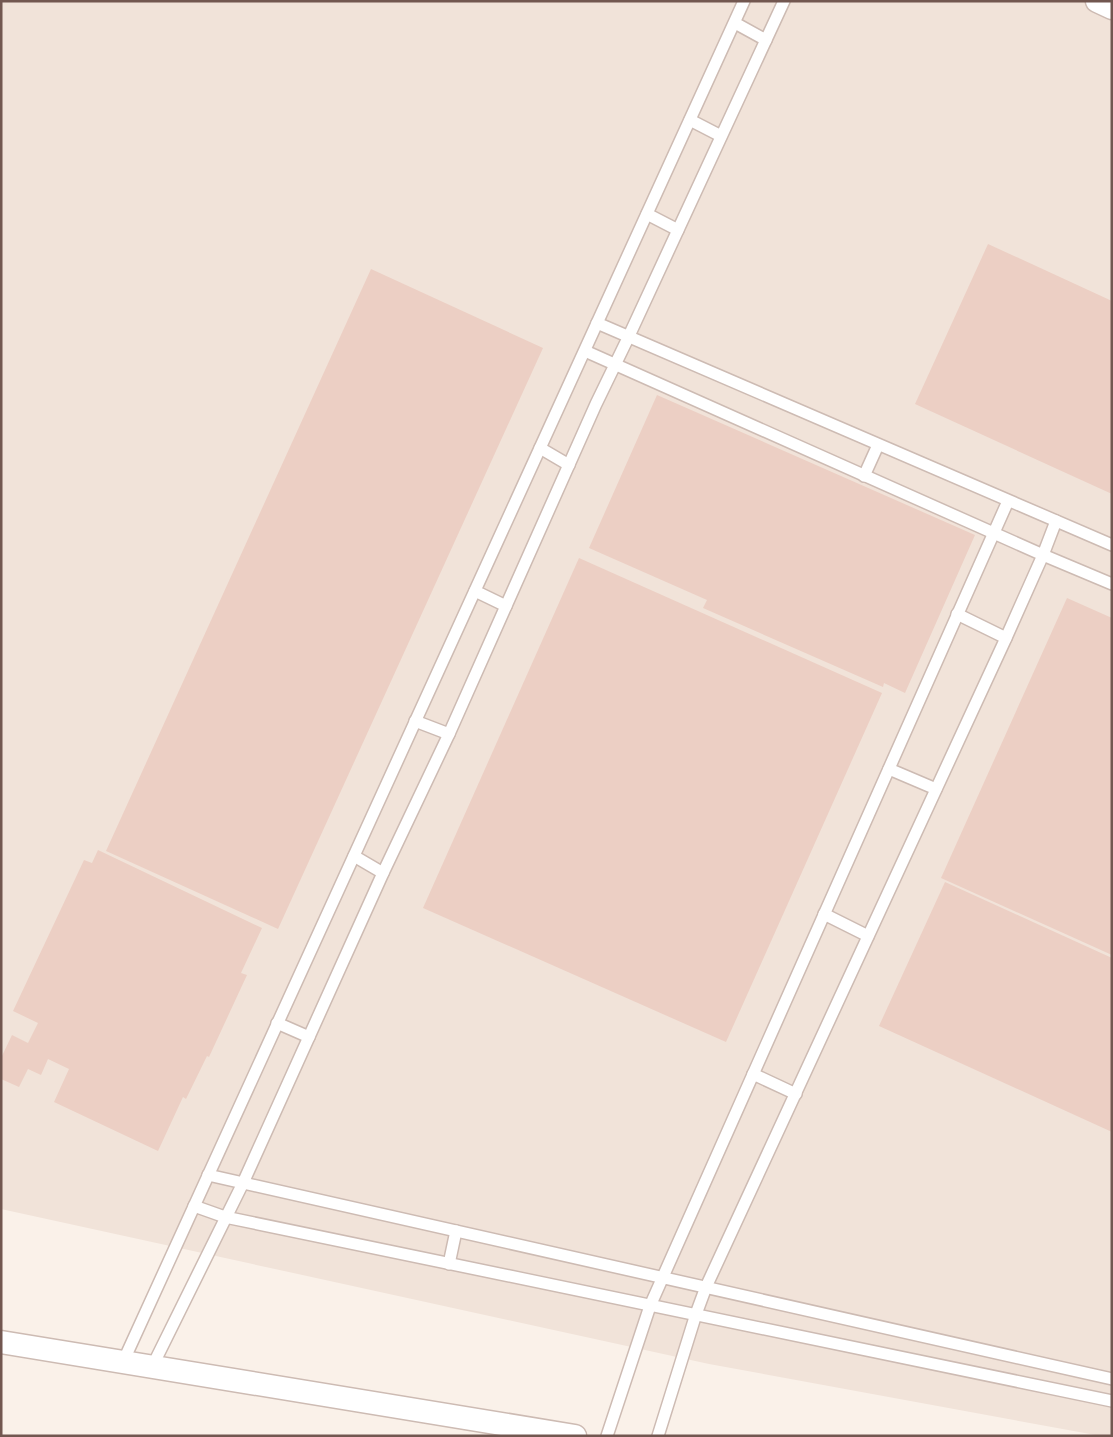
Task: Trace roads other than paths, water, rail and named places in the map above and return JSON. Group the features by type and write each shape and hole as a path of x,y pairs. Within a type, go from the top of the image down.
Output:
{"street":[{"path":"1097,1 1112,8"},
{"path":"1,1342 575,1436"}],"lane":[{"path":"123,1362 744,1"},
{"path":"152,1367 242,1183 383,873 449,734 596,404 616,365 784,1"},
{"path":"735,23 766,40"},
{"path":"690,120 721,136"},
{"path":"647,214 678,230"},
{"path":"597,324 1112,545"},
{"path":"585,351 864,476 1112,584"},
{"path":"864,476 878,445"},
{"path":"540,448 569,464"},
{"path":"607,1436 650,1306 1008,501"},
{"path":"658,1436 706,1287 1006,638 1056,521"},
{"path":"475,590 506,606"},
{"path":"957,614 1006,638"},
{"path":"415,721 449,734"},
{"path":"889,769 936,789"},
{"path":"354,856 383,873"},
{"path":"824,914 868,936"},
{"path":"277,1023 309,1037"},
{"path":"753,1074 796,1094"},
{"path":"208,1175 1112,1379"},
{"path":"194,1206 225,1217 1112,1401"},
{"path":"449,1264 456,1231"}]}
